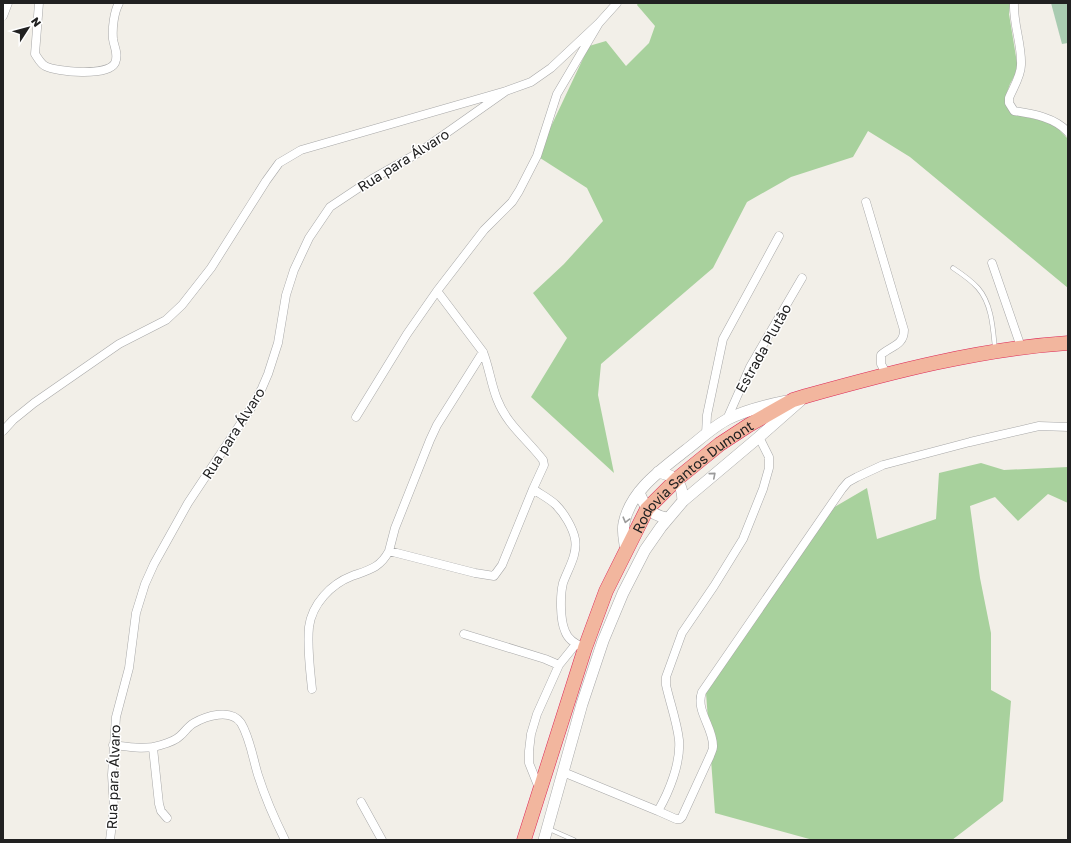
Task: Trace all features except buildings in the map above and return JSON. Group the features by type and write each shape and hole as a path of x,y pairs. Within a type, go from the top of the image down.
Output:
{"highway":[{"name":"Rodovia Santos Dumont","path":"524,840 581,646 606,591 647,509 677,479 720,444 749,425 800,398 886,373 995,351 1068,343"}],"street":[{"path":"3,16 8,3"},
{"path":"39,3 35,54 39,61 45,66 62,70 98,71 110,68 115,62 116,52 113,39 116,8 119,3"},
{"path":"3,431 13,420 34,403 112,348 166,320 182,305 211,268 266,181 280,163 302,150 506,91 531,82 551,68 599,23 617,3"},
{"path":"1014,3 1013,14 1020,50 1021,67 1009,98 1009,103 1014,111 1039,116 1056,122 1068,132"},
{"path":"356,417 407,334 437,291 484,230 512,202 519,191 537,156 557,94 599,23"},
{"name":"Rua para Álvaro","path":"110,840 114,808 112,775 116,717 129,668 136,613 144,584 188,504 253,405 262,388 278,342 288,289 294,270 309,238 330,207 372,179 418,152 506,91"},
{"path":"866,202 904,330 902,341 881,355 881,364 886,373"},
{"path":"706,434 707,415 723,339 779,236"},
{"path":"992,263 1021,347"},
{"name":"Estrada Plutão","path":"727,419 750,367 802,278"},
{"path":"389,551 475,573 494,576 502,565 544,465 543,460 517,432 502,410 496,398 488,364 483,352 437,291"},
{"path":"312,689 309,626 316,608 324,595 338,583 350,576 371,569 384,560 389,551 395,528 437,425 483,352"},
{"path":"626,551 624,524 629,509 639,492 658,472 727,419 756,408 800,398"},
{"path":"544,840 582,704 613,616 645,550 668,518 683,501 759,437 800,398"},
{"path":"563,772 676,819 680,819 713,747 711,736 699,700 702,692 848,482 883,466 970,442 1039,426 1068,427"},
{"path":"658,811 669,791 676,765 679,740 666,685 666,677 682,633 742,539 763,489 769,468 769,457 759,437"},
{"path":"658,472 668,474 677,479 682,489 683,501"},
{"path":"524,840 539,788 529,763 529,751 537,714 559,665 581,646 568,637 564,631 561,604 563,585 576,550 575,538 569,524 556,505 533,489"},
{"path":"639,492 647,509 660,517 668,518"},
{"path":"464,634 559,665"},
{"path":"113,745 153,748 172,742 192,724 199,721 219,714 226,714 235,717 241,723 259,779 285,840"},
{"path":"153,748 159,804 167,818"},
{"path":"361,802 382,840"}],"lane":[{"path":"953,268 968,278 982,294 991,317 995,351"},
{"path":"547,828 574,840"}],"green space":[{"path":"638,3 1010,3 1009,14 1018,69 1005,98 1013,114 1053,123 1068,139 1068,288 910,157 868,131 853,157 791,177 747,202 713,268 601,364 598,395 614,473 531,397 567,338 533,293 564,264 603,221 587,188 537,156 589,46 606,41 626,66 649,43 655,26 637,5"},
{"path":"1051,3 1068,3 1068,43 1062,44"},
{"path":"981,463 1004,470 1068,467 1068,503 1048,494 1018,521 995,497 970,506 980,578 991,633 991,690 1011,701 1003,801 952,840 813,840 715,813 706,693 826,512 867,488 877,539 936,519 939,473"}]}
